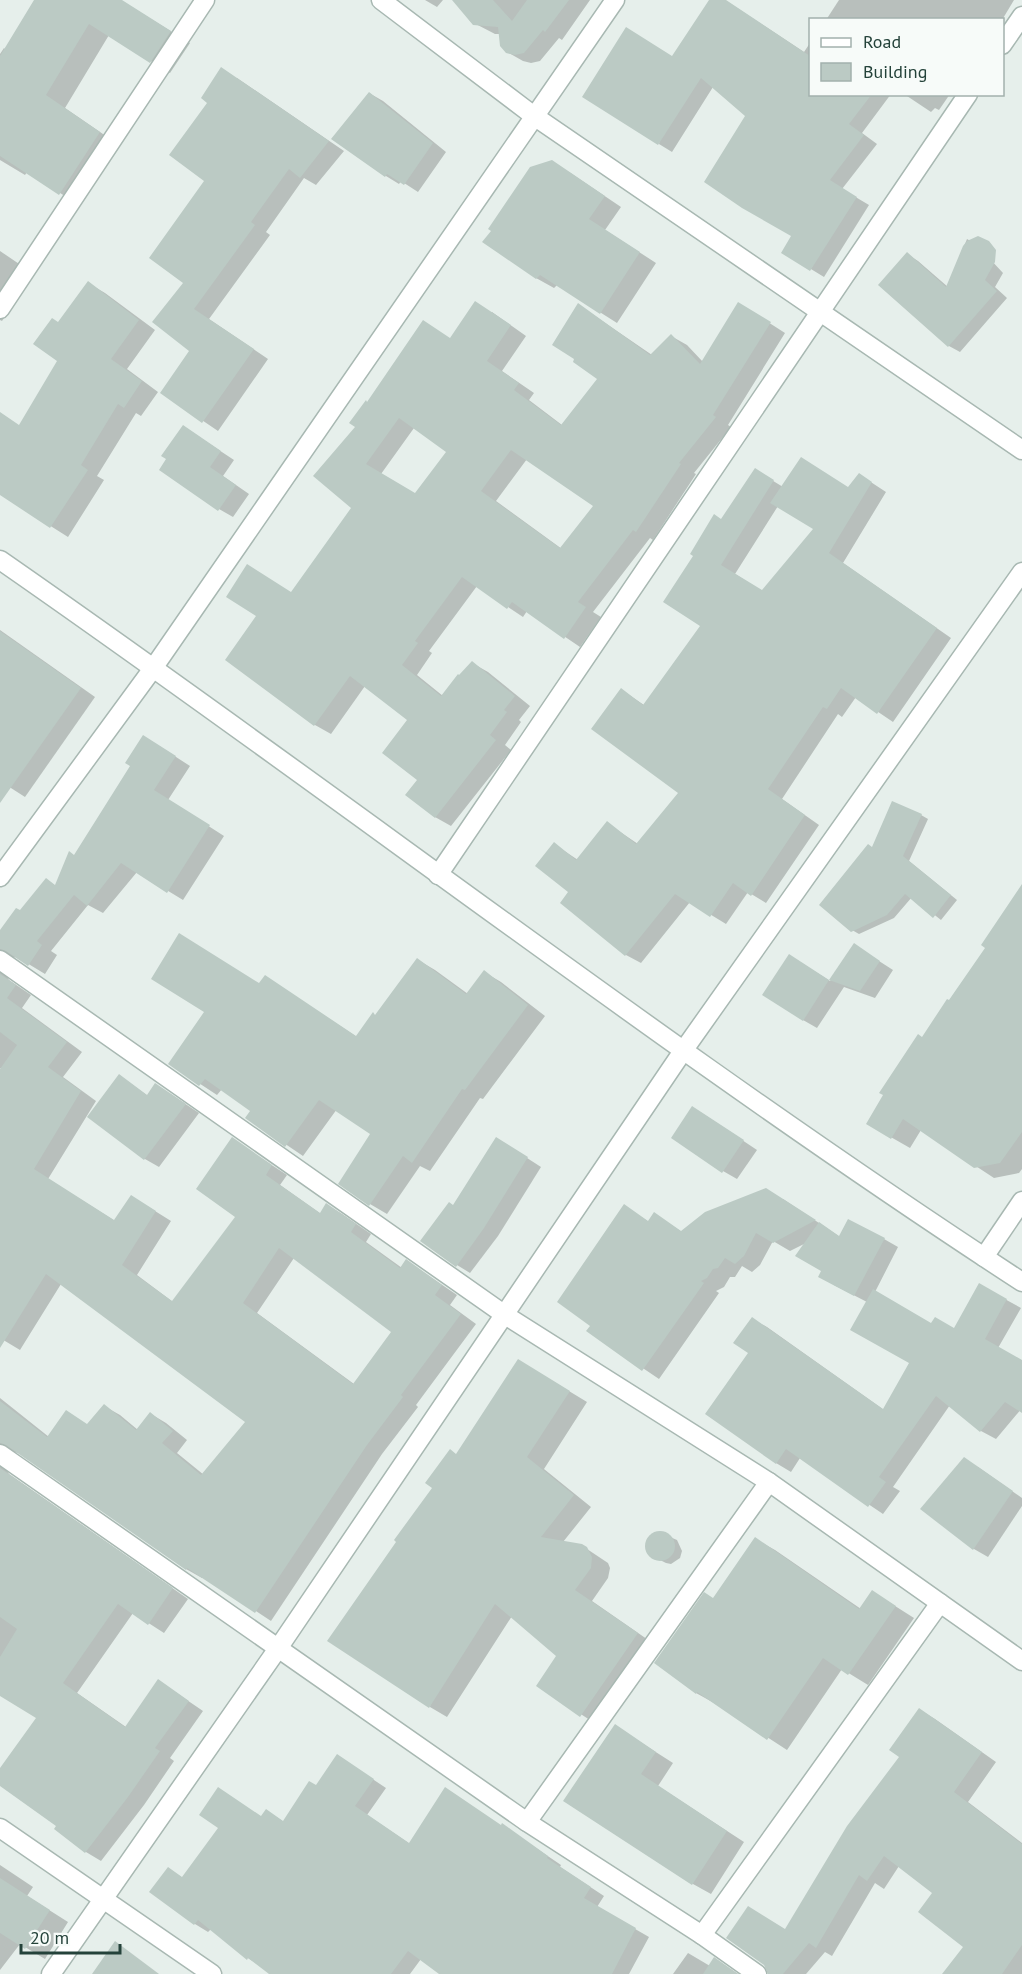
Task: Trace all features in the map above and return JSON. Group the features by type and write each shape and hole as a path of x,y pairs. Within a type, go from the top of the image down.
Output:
{"street":[{"path":"0,309 205,0"},
{"path":"381,0 534,116 1022,450"},
{"path":"0,877 154,667 615,0"},
{"path":"1004,42 1022,16"},
{"path":"438,875 968,96"},
{"path":"0,560 154,667 683,1051 1022,1282"},
{"path":"51,1974 279,1647 683,1051 1022,572"},
{"path":"0,960 505,1315 769,1482 1022,1661"},
{"path":"984,1257 1022,1201"},
{"path":"0,1454 527,1822 702,1935 757,1974"},
{"path":"527,1822 769,1482"},
{"path":"702,1935 940,1604"},
{"path":"0,1828 212,1974"}],"building":[{"path":"34,0 122,0 171,31 150,63 89,24 46,95 100,132 59,195 0,156 0,56"},
{"path":"452,0 493,0 512,21 527,0 569,0 545,32 543,30 524,53 515,55 506,53 500,46 498,27 473,25"},
{"path":"709,0 726,0 809,55 809,96 870,96 849,124 864,135 830,180 857,197 810,271 781,253 791,236 742,208 704,182 745,116 701,78 658,145 582,97 626,27 672,56"},
{"path":"221,67 329,141 300,178 289,169 251,222 255,225 194,309 254,349 202,423 160,393 189,351 152,322 183,283 149,258 204,181 169,155 207,103 201,98"},
{"path":"369,92 433,143 404,185 387,174 385,177 331,139"},
{"path":"552,160 605,196 589,219 640,252 600,314 540,275 536,279 482,242 491,231 488,229 530,167"},
{"path":"978,236 989,241 996,250 995,262 985,280 997,291 948,347 878,285 907,252 946,287 963,246 967,241"},
{"path":"88,281 139,320 111,359 142,381 124,408 118,404 81,465 88,470 50,528 0,495 0,412 19,425 57,361 33,344 52,318 58,322"},
{"path":"475,301 511,325 487,361 519,383 514,390 561,425 597,379 573,362 574,359 552,345 578,303 650,355 671,334 700,364 738,302 771,322 713,415 716,417 679,463 681,464 636,532 633,530 578,602 586,607 564,639 512,602 507,609 462,577 415,641 418,643 402,665 441,696 458,674 472,661 515,696 504,710 507,712 490,735 496,740 435,818 405,795 417,780 382,753 407,720 350,676 314,726 225,660 256,616 226,597 247,564 291,592 351,508 313,476 355,427 349,423 366,400 367,402 423,320 450,338","holes":["399,418 446,452 415,493 366,464","511,450 593,506 560,548 481,491"]},
{"path":"183,425 221,451 210,467 236,485 218,511 159,470 166,459 161,456"},
{"path":"801,457 848,487 859,473 872,482 829,553 937,628 877,714 841,688 827,709 823,707 768,789 805,815 751,896 733,883 710,917 675,894 625,956 560,903 568,892 535,866 554,842 576,860 607,821 636,844 678,793 591,729 621,688 643,705 700,626 663,602 693,556 690,554 714,514 721,519 755,468 774,480 721,565 762,590 813,529 770,503"},
{"path":"0,631 81,688 0,803"},
{"path":"143,735 176,756 154,790 210,825 167,893 121,863 87,906 74,895 37,941 42,945 28,966 0,949 0,930 16,908 20,910 46,878 55,885 69,851 74,855 130,766 125,763"},
{"path":"892,801 922,814 903,856 951,895 933,918 905,894 887,915 851,932 819,905 868,844 872,847"},
{"path":"1022,884 1022,1132 1000,1163 974,1168 903,1119 891,1139 866,1124 883,1095 879,1093 918,1034 922,1037 985,948 981,945"},
{"path":"179,933 259,983 265,975 356,1036 373,1012 375,1015 417,958 466,994 484,970 528,1005 465,1090 462,1089 412,1163 403,1156 369,1206 338,1184 370,1134 319,1100 285,1147 245,1118 250,1111 205,1079 199,1086 168,1064 204,1012 151,979"},
{"path":"854,943 880,961 860,991 829,980"},
{"path":"789,954 829,980 803,1021 762,995"},
{"path":"0,974 16,985 7,998 67,1042 48,1067 81,1091 34,1169 114,1220 131,1195 156,1211 122,1265 172,1301 235,1217 196,1189 232,1137 272,1165 266,1175 320,1213 326,1203 356,1224 351,1232 400,1268 406,1259 442,1285 435,1295 461,1314 401,1395 403,1397 367,1445 255,1613 187,1568 186,1570 0,1443 0,1401 47,1437 66,1410 87,1424 104,1404 136,1430 150,1412 173,1431 162,1443 201,1475 245,1422 46,1274 0,1348 0,1069 17,1045 0,1032","holes":["279,1248 391,1332 353,1384 243,1303"]},
{"path":"119,1074 147,1095 155,1083 186,1104 144,1160 87,1117"},
{"path":"692,1106 744,1140 722,1173 671,1138"},
{"path":"496,1137 528,1157 484,1228 456,1267 420,1241 449,1202 453,1205"},
{"path":"766,1188 816,1220 773,1243 756,1233 744,1256 735,1264 725,1258 718,1268 713,1269 707,1278 701,1281 704,1283 642,1371 586,1331 590,1326 557,1302 624,1204 648,1221 654,1212 681,1231 705,1212"},
{"path":"848,1219 885,1238 854,1296 818,1277 821,1271 795,1256 819,1222 839,1236"},
{"path":"979,1283 1007,1299 985,1339 1022,1360 1022,1413 1005,1402 980,1432 936,1396 879,1477 886,1482 868,1507 786,1449 776,1464 705,1414 748,1353 733,1343 752,1317 883,1409 909,1363 850,1330 873,1289 931,1323 935,1317 954,1328"},
{"path":"518,1359 570,1391 527,1457 574,1495 541,1537 582,1544 587,1547 592,1557 591,1568 575,1590 638,1633 580,1717 536,1686 556,1656 495,1604 429,1708 327,1641 396,1542 394,1540 432,1488 425,1483 450,1449 456,1454"},
{"path":"964,1457 1013,1491 973,1550 920,1509"},
{"path":"0,1468 173,1588 148,1625 118,1604 63,1683 125,1727 158,1679 189,1701 155,1748 160,1751 85,1853 54,1829 56,1826 0,1786 0,1768 36,1718 0,1696 0,1657 17,1629 0,1617"},
{"path":"660,1531 671,1535 675,1546 671,1557 660,1561 649,1557 645,1546 649,1535"},
{"path":"755,1537 859,1609 872,1590 896,1606 848,1675 823,1658 767,1740 697,1692 696,1694 654,1663 704,1592 713,1598"},
{"path":"919,1708 982,1752 954,1792 1022,1844 1022,1945 1002,1974 942,1974 963,1947 918,1912 932,1893 884,1856 867,1881 859,1875 816,1948 809,1943 783,1974 768,1974 764,1965 726,1938 748,1906 785,1929 847,1826 899,1757 889,1750"},
{"path":"615,1724 656,1752 641,1774 727,1831 692,1885 563,1801"},
{"path":"337,1754 374,1779 355,1806 409,1843 445,1787 501,1825 502,1823 548,1856 547,1858 591,1887 584,1898 636,1928 612,1974 439,1974 408,1951 391,1974 269,1974 248,1958 247,1960 198,1920 194,1925 149,1892 168,1867 182,1877 218,1828 199,1815 218,1787 261,1816 266,1809 283,1821 309,1781 316,1785"},
{"path":"0,1878 50,1910 25,1949 0,1933"},
{"path":"115,1941 159,1974 92,1974"},
{"path":"714,1957 738,1974 703,1974"}]}
